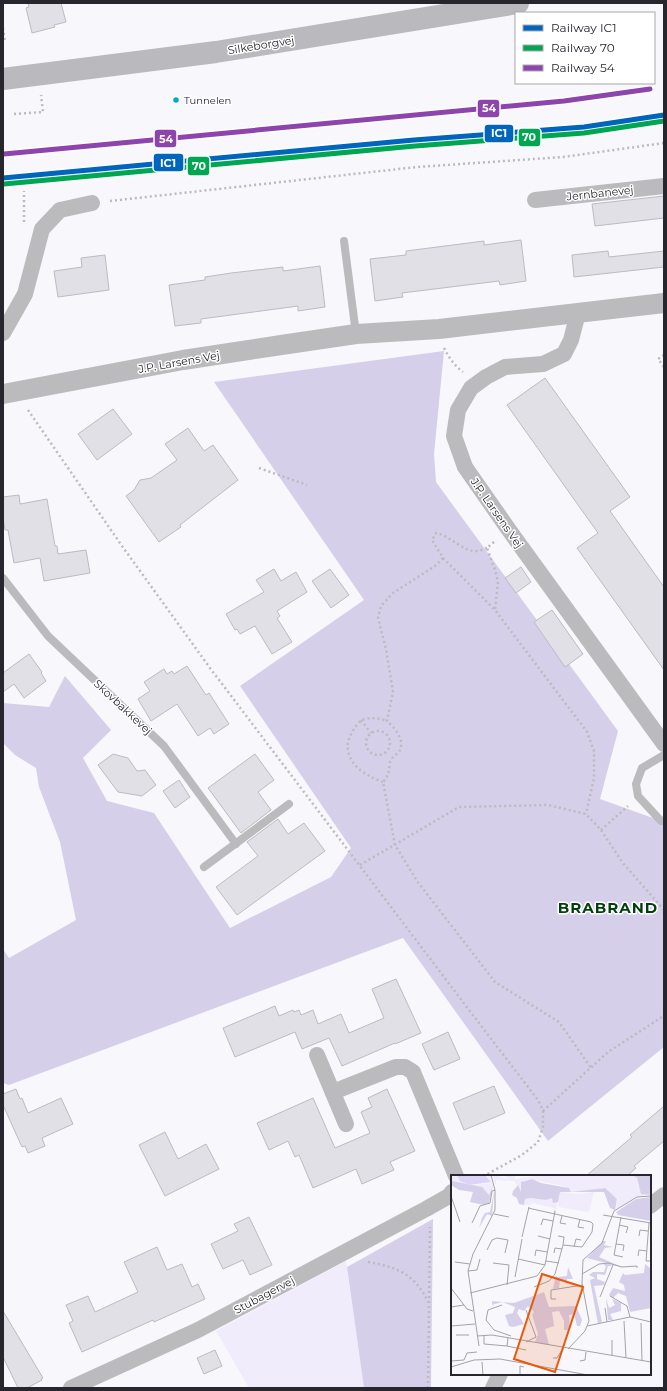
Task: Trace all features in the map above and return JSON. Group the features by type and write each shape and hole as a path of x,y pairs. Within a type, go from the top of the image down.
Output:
{"main road":[{"name":"Silkeborgvej","path":"3,79 216,52 518,3"}],"street":[{"name":"Jernbanevej","path":"535,200 664,186"},
{"path":"3,333 24,294 42,229 60,210 92,203"},
{"name":"J.P. Larsens Vej","path":"3,394 183,360 356,334 439,329 664,303"},
{"name":"J.P. Larsens Vej","path":"578,313 571,340 564,354 543,364 505,367 486,377 471,388 458,410 454,436 465,467 664,744"},
{"path":"317,1055 346,1124"},
{"path":"333,1092 396,1067 405,1067 413,1072 456,1175"},
{"name":"Stubagervej","path":"71,1388 198,1330 344,1253 449,1196 451,1193"},
{"path":"651,1205 664,1195"},
{"path":"493,1388 500,1375"}],"lane":[{"path":"344,241 356,334"},
{"name":"Skovbakkevej","path":"3,578 48,636 164,746 236,844"},
{"path":"664,755 642,768 636,784 638,796 661,821 664,821"},
{"path":"204,867 289,804"}],"path":[{"path":"3,28 5,42"},
{"path":"14,114 43,112"},
{"path":"92,203 417,167 563,158 664,144"},
{"path":"439,329 443,348 448,357 455,366 478,383"},
{"path":"664,355 658,359 664,367"},
{"path":"24,390 27,409 122,546 210,668 538,1100 543,1111 543,1127 538,1142 522,1155 486,1175"},
{"path":"259,468 307,485"},
{"path":"509,530 487,548 476,551 463,548 444,534 436,533 432,540 444,558 495,610 587,732 594,751 594,778 586,814"},
{"path":"487,548 498,582 495,610"},
{"path":"387,721 393,692 386,649 378,618 381,606 393,594 435,566 444,558"},
{"path":"380,718 387,721 400,737 399,752 390,761 390,771 386,779 382,782 364,773 352,762 348,750 348,738 361,720 380,718"},
{"path":"361,720 371,733"},
{"path":"378,730 386,733 390,739 390,747 384,754 376,755 369,751 366,744 366,739 371,733 378,730"},
{"path":"382,782 394,845 417,881 495,982 559,1022 591,1068"},
{"path":"602,830 638,796"},
{"path":"360,865 459,807 548,805 586,814 602,830 622,862 664,910"},
{"path":"543,1111 608,1052 662,1017 664,1014"},
{"path":"426,1208 430,1217 428,1388"},
{"path":"344,1253 350,1261 364,1261 381,1264 411,1277 422,1289 429,1303"}],"shaded area":[{"path":"444,351 434,454 436,482 618,731 600,799 664,822 664,1047 548,1141 403,938 9,1085 3,1083 3,949 9,958 76,920 60,842 39,787 36,768 15,755 3,743 3,703 49,707 65,676 111,730 83,758 107,801 154,813 230,928 331,877 351,848 240,686 364,600 214,382"},
{"path":"433,1219 431,1388 364,1388 347,1267"},
{"path":"346,1261 364,1388 249,1388 216,1331"}],"building":[{"path":"28,3 61,3 66,22 54,25 55,27 32,33 26,8 29,7"},
{"path":"664,196 664,218 595,226 592,204"},
{"path":"521,240 526,281 500,285 499,281 402,293 403,297 375,301 370,259 406,255 406,251 484,241 484,245"},
{"path":"608,251 609,257 664,251 664,267 574,277 572,255"},
{"path":"105,255 109,290 58,297 54,271 82,267 81,258"},
{"path":"320,266 325,307 298,311 298,306 201,319 201,323 175,326 169,285 205,280 205,277 231,273 283,267 283,271"},
{"path":"545,378 630,497 610,511 664,587 664,670 577,548 598,533 507,405"},
{"path":"113,409 132,434 97,460 78,434"},
{"path":"188,428 204,451 213,445 238,480 180,525 181,527 159,542 126,496 134,490 140,480 151,478 177,460 165,444"},
{"path":"19,495 20,504 47,499 55,546 57,546 58,554 86,550 90,573 44,581 40,558 14,563 8,530 5,530 3,518 3,497"},
{"path":"521,567 531,582 516,593 505,578"},
{"path":"274,569 281,581 296,572 307,592 277,611 280,616 277,618 292,642 272,654 255,626 240,634 237,629 235,630 226,614 264,592 256,580"},
{"path":"330,569 349,595 331,608 312,581"},
{"path":"552,610 583,654 565,667 534,622"},
{"path":"29,654 42,672 41,673 46,681 24,698 14,684 3,692 3,673"},
{"path":"187,666 206,695 209,693 229,724 214,734 210,728 198,736 177,704 151,721 138,699 150,691 144,682 164,669 167,674 172,671 174,674"},
{"path":"113,754 128,758 137,771 145,770 156,785 142,796 118,792 98,765"},
{"path":"255,754 274,780 258,792 271,810 241,833 208,788"},
{"path":"179,780 190,797 175,808 163,791"},
{"path":"278,819 288,834 304,823 325,851 237,915 216,887 258,856 247,842"},
{"path":"396,979 421,1033 342,1066 329,1038 302,1049 295,1032 235,1057 223,1028 275,1006 279,1016 293,1010 294,1012 299,1010 301,1015 313,1010 318,1024 341,1014 349,1033 384,1018 372,989"},
{"path":"448,1032 460,1059 434,1070 422,1044"},
{"path":"494,1086 505,1113 464,1130 453,1103"},
{"path":"16,1089 20,1099 22,1098 28,1113 61,1098 73,1124 42,1138 45,1146 28,1153 25,1146 22,1147 3,1105 3,1094"},
{"path":"387,1089 415,1151 390,1162 394,1170 362,1184 356,1169 313,1188 299,1155 295,1157 288,1141 269,1150 257,1123 313,1098 335,1148 370,1133 361,1112 372,1107 368,1098"},
{"path":"664,1106 664,1141 634,1166 636,1168 628,1175 587,1175 632,1137 630,1135"},
{"path":"165,1132 178,1159 206,1144 219,1169 165,1196 139,1145"},
{"path":"249,1217 272,1265 250,1275 243,1260 223,1269 211,1244 238,1231 234,1224"},
{"path":"157,1247 167,1270 182,1264 192,1287 198,1284 205,1299 154,1322 153,1320 82,1352 69,1323 73,1321 66,1305 88,1296 95,1312 138,1292 124,1262"},
{"path":"3,1311 43,1378 27,1388 18,1388 3,1357"},
{"path":"215,1350 222,1366 204,1374 197,1358"}],"rail line":[{"name":"54","path":"4,154 564,101 650,89"},
{"name":"IC1","path":"3,178 414,140 584,127 664,115"},
{"name":"70","path":"4,184 415,146 584,133 664,121"}],"place":[{"name":"Tunnelen","path":"176,100"}],"district":[{"name":"BRABRAND","path":"608,907"}]}
